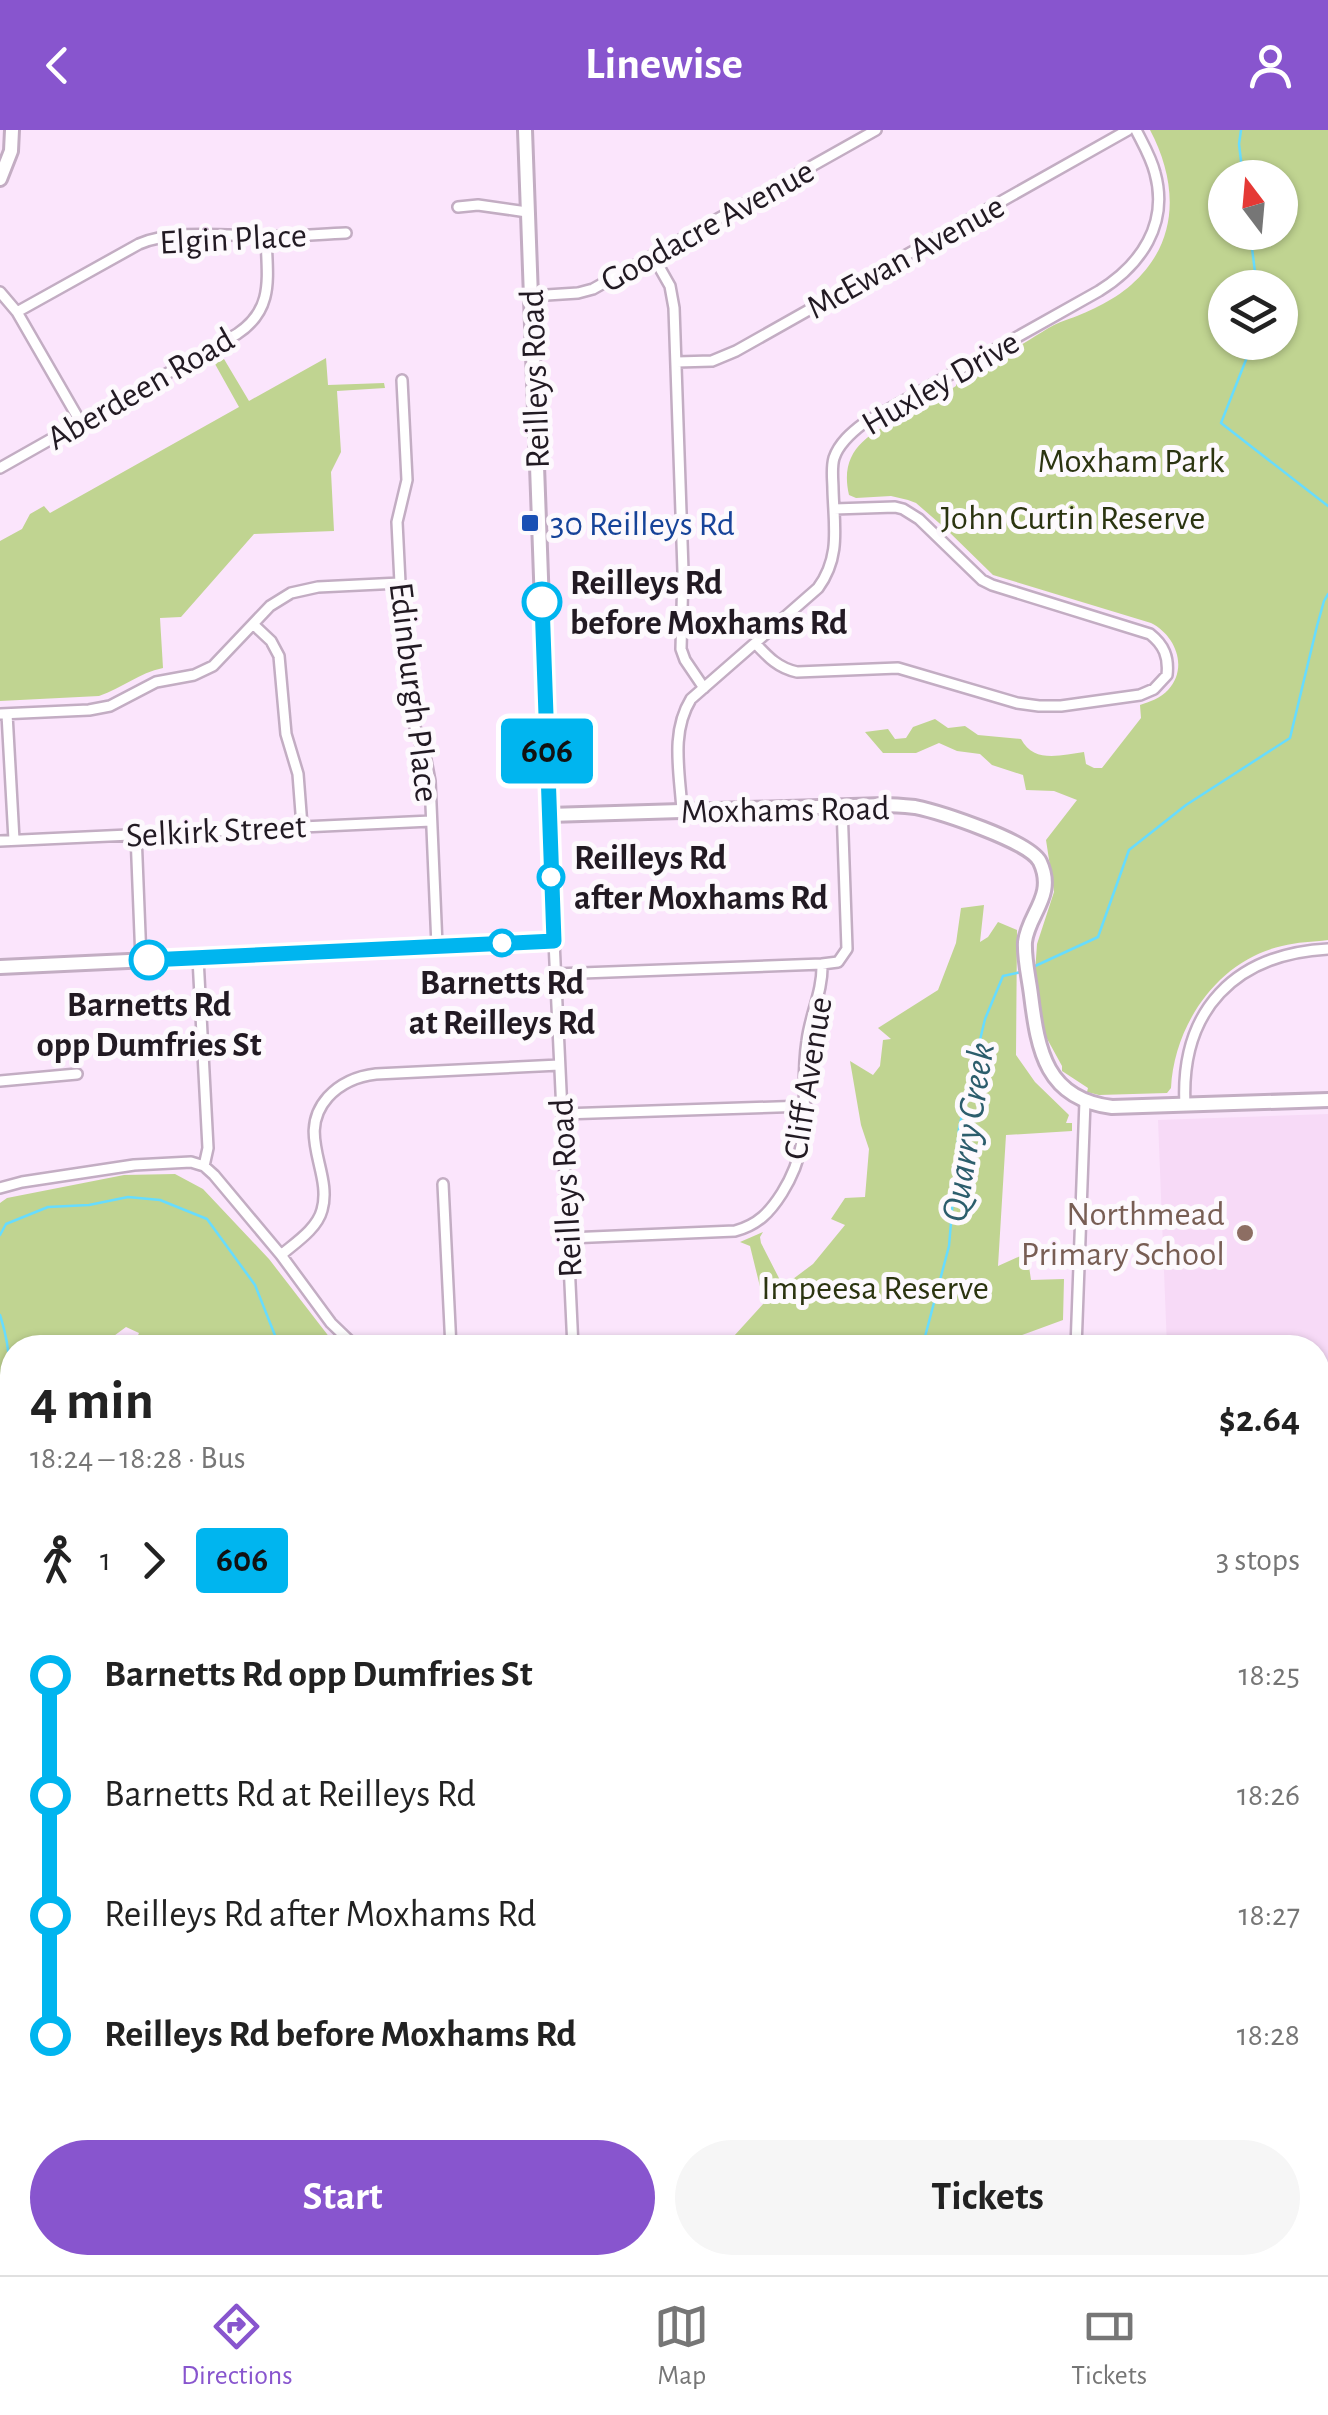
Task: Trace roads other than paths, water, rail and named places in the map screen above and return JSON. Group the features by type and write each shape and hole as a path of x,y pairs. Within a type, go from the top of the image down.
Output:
{"street":[{"path":"0,179 11,151 12,130"},
{"name":"Reilleys Road","path":"525,130 555,974 572,1335"},
{"name":"Goodacre Avenue","path":"531,296 586,292 876,130"},
{"name":"McEwan Avenue","path":"677,362 712,361 736,351 1128,130"},
{"name":"Huxley Drive","path":"682,811 677,733 685,709 826,578 835,547 834,458 849,434 1099,291 1130,268 1151,238 1159,198 1157,177 1136,130"},
{"path":"458,208 478,205 527,212"},
{"name":"Elgin Place","path":"18,312 154,238 346,233"},
{"name":"Aberdeen Road","path":"0,468 251,324 262,308 267,288 266,236"},
{"path":"653,256 673,296 683,571 681,649 704,688"},
{"path":"0,292 18,312 80,423"},
{"name":"Edinburgh Place","path":"402,380 407,480 397,522 400,583 414,724 430,780 436,946"},
{"path":"755,643 784,669 798,672 898,668 1017,703 1040,706 1140,695 1154,689 1166,675 1164,650 1150,634 982,580 904,509 834,509"},
{"path":"14,840 4,714 96,709 115,704 156,682 200,673 219,662 276,601 303,589 400,583"},
{"path":"253,624 270,640 279,656 286,730 298,768 302,826"},
{"name":"Moxhams Road","path":"549,815 884,805 923,809 1012,841 1032,852 1041,865 1044,888 1025,951 1036,1036 1048,1068 1063,1087 1086,1101"},
{"name":"Cliff Avenue","path":"568,1238 726,1232 752,1226 771,1210 794,1172 803,1144 806,1042 822,984 822,964 838,962 847,950 842,806"},
{"name":"Selkirk Street","path":"0,841 431,821"},
{"path":"136,834 141,960"},
{"path":"0,967 554,941"},
{"path":"1185,1104 1184,1074 1193,1037 1216,998 1260,963 1287,953 1328,949"},
{"path":"198,958 208,1148 204,1166"},
{"path":"555,974 822,964"},
{"path":"281,1256 308,1232 322,1212 324,1198 315,1127 322,1104 341,1086 360,1076 376,1074 559,1066"},
{"path":"0,1082 77,1074"},
{"path":"1077,1335 1086,1101 1112,1107 1328,1100"},
{"path":"562,1114 806,1106"},
{"path":"0,1188 134,1164 191,1162 204,1166 344,1335"},
{"path":"443,1184 450,1335"}],"waterway":[{"name":"Quarry Creek","path":"1241,130 1241,160"},
{"name":"Quarry Creek","path":"1252,250 1255,270"},
{"name":"Quarry Creek","path":"1246,360 1221,423 1328,506"},
{"name":"Quarry Creek","path":"1033,967 1098,937 1129,850 1186,805 1290,738 1328,594"},
{"name":"Quarry Creek","path":"925,1335 949,1246 959,1128 985,1019 1003,976 1021,972"},
{"path":"0,1235 6,1224 48,1207 89,1205 128,1197 160,1200 207,1219 255,1285 275,1335"},
{"path":"0,1315 5,1335"}],"place":[{"name":"30 Reilleys Rd","path":"530,523"},
{"name":"Reilleys Rd before Moxhams Rd","path":"542,602"},
{"name":"Reilleys Rd after Moxhams Rd","path":"551,877"},
{"name":"Barnetts Rd at Reilleys Rd","path":"502,943"},
{"name":"Barnetts Rd opp Dumfries St","path":"149,960"},
{"name":"Northmead Primary School","path":"1245,1233"}],"park label":[{"name":"Moxham Park","path":"1131,460"},
{"name":"John Curtin Reserve","path":"1073,517"},
{"name":"Impeesa Reserve","path":"875,1287"}]}
